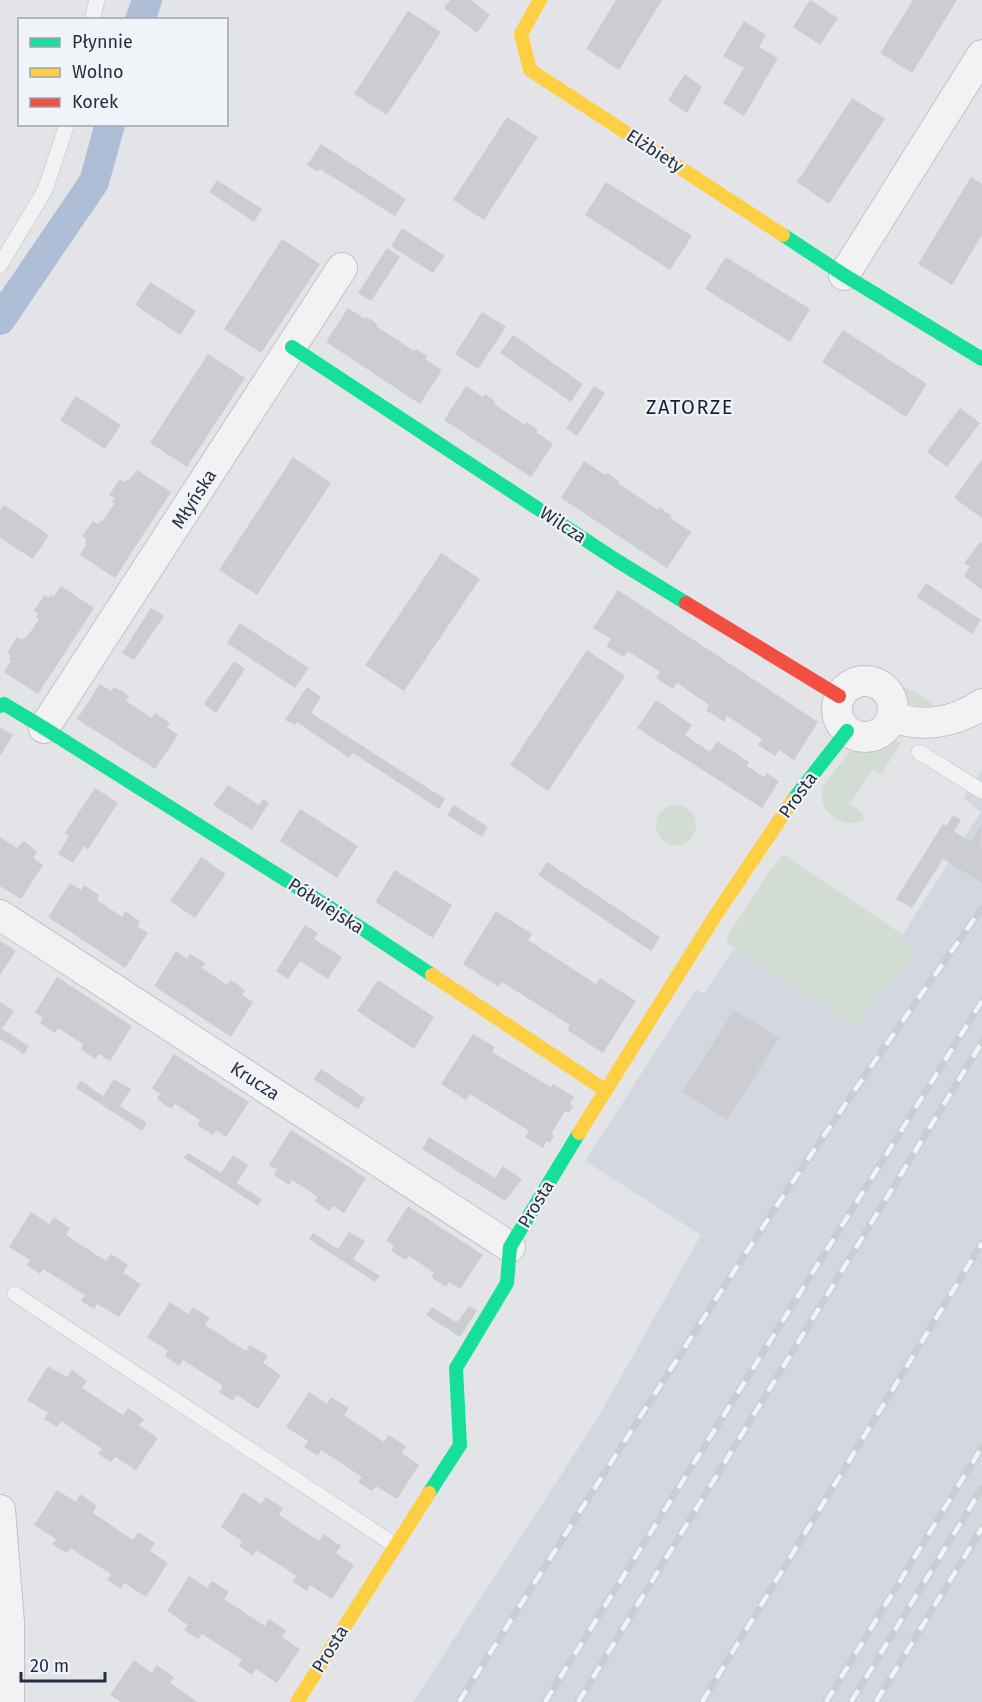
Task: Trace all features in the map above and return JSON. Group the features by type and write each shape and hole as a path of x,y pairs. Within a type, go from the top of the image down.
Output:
{"street":[{"name":"Elżbiety","path":"540,0 521,34 530,70 844,275 982,359"},
{"path":"844,275 982,55"},
{"name":"Młyńska","path":"44,728 342,268"},
{"name":"Wilcza","path":"292,347 616,560 839,696"},
{"path":"861,680 879,684 891,697 892,716 888,724 874,736 855,736 840,724 836,705 844,688 861,680"},
{"name":"Półwiejska","path":"0,706 4,704 44,728 343,916 604,1090"},
{"path":"892,716 911,723 932,722 964,714 982,704"},
{"name":"Prosta","path":"297,1702 460,1445 456,1368 507,1283 510,1247 604,1090 769,834 806,782 847,731"},
{"name":"Krucza","path":"0,915 510,1247"},
{"path":"0,1510 9,1623 9,1702"}],"lane":[{"path":"92,18 97,0"},
{"path":"0,265 45,190 66,126"},
{"path":"919,752 982,791"},
{"path":"15,1294 396,1546"}],"shaded area":[{"path":"885,677 918,694 933,705 916,706 910,703"},
{"path":"892,739 901,743 881,775 872,770 850,804 863,813 864,820 848,823 832,816 823,802 822,787 850,751 873,747"},
{"path":"982,771 982,1702 413,1702 596,1421 701,1235 585,1161 696,989 704,994 734,948 856,1025 877,995 892,983 914,953 906,947 903,934 981,812 963,798"},
{"path":"676,805 690,811 696,825 690,839 676,845 662,839 656,825 662,811"},
{"path":"783,854 903,935 906,947 914,953 892,983 877,995 856,1025 728,944 727,937"}],"building":[{"path":"450,0 471,0 490,15 477,33 444,8"},
{"path":"616,0 662,0 619,70 586,49"},
{"path":"810,0 838,18 820,45 793,27"},
{"path":"913,0 957,0 912,73 880,53"},
{"path":"408,11 441,32 387,115 354,94"},
{"path":"744,21 766,35 759,47 778,58 744,116 723,103 744,68 723,56"},
{"path":"685,74 702,87 687,113 668,100"},
{"path":"852,98 885,119 829,204 797,182"},
{"path":"507,117 538,137 484,220 453,200"},
{"path":"321,144 406,199 395,216 320,169 318,172 307,165"},
{"path":"971,177 982,184 982,235 952,285 918,264"},
{"path":"217,180 262,209 254,222 209,192"},
{"path":"606,182 692,236 670,270 585,215"},
{"path":"402,228 445,256 433,273 391,246"},
{"path":"282,239 320,264 261,353 224,329"},
{"path":"387,248 400,257 371,301 358,293"},
{"path":"726,257 810,309 790,342 705,289"},
{"path":"150,282 196,311 180,335 135,305"},
{"path":"348,308 365,319 366,317 372,320 377,324 376,326 414,351 416,349 427,356 425,359 442,370 420,404 326,342"},
{"path":"482,312 506,327 478,369 455,354"},
{"path":"843,330 927,384 906,417 822,362"},
{"path":"513,335 583,384 571,402 500,353"},
{"path":"208,354 245,378 187,467 150,443"},
{"path":"466,386 483,397 485,394 496,402 494,404 525,425 527,422 538,430 536,432 553,444 531,477 444,420"},
{"path":"594,386 605,393 577,436 566,428"},
{"path":"76,396 121,425 105,449 60,420"},
{"path":"960,408 980,423 947,467 927,452"},
{"path":"293,457 331,483 257,595 219,570"},
{"path":"982,459 982,518 954,498"},
{"path":"584,461 605,475 607,473 658,510 659,507 672,516 670,518 691,532 667,568 561,498"},
{"path":"137,470 171,492 115,578 80,555 87,544 85,543 87,540 82,536 93,521 98,524 100,520 102,522 115,503 112,501 115,498 109,495 120,479 125,482 129,480"},
{"path":"4,505 49,535 33,559 0,538 0,511"},
{"path":"980,542 982,543 982,590 964,576 970,567 964,563"},
{"path":"441,553 480,579 404,691 365,665"},
{"path":"926,583 981,620 972,634 917,597"},
{"path":"61,586 94,608 38,694 4,672 11,661 9,659 11,656 7,653 17,637 22,640 26,638 39,619 36,617 38,614 34,611 44,595 49,598 51,595 53,597"},
{"path":"618,590 818,722 794,760 779,750 775,756 758,745 762,739 727,716 724,722 706,710 709,705 677,683 673,689 656,678 660,672 628,651 624,657 606,646 611,639 593,628"},
{"path":"151,608 164,616 134,660 122,653"},
{"path":"240,623 309,668 295,688 227,643"},
{"path":"587,650 625,676 548,791 510,765"},
{"path":"234,661 245,669 216,713 204,704"},
{"path":"100,684 111,691 114,687 122,691 129,696 126,701 152,718 155,713 170,723 167,727 178,735 155,769 77,719"},
{"path":"307,687 321,697 311,713 445,799 439,809 353,753 349,758 297,722 295,725 285,720"},
{"path":"656,700 692,725 685,735 710,752 717,741 749,762 747,766 764,777 767,773 779,781 762,808 637,728"},
{"path":"0,727 13,735 0,756"},
{"path":"228,785 259,805 263,799 269,803 252,830 213,805"},
{"path":"95,788 118,803 88,849 84,846 73,863 58,854 69,836 65,833"},
{"path":"454,805 488,827 482,837 447,815"},
{"path":"300,809 358,846 337,878 280,841"},
{"path":"953,815 961,820 954,831 971,842 982,823 980,847 982,848 982,883 943,859 912,908 896,899 943,824 946,826"},
{"path":"0,837 17,848 24,841 37,852 33,858 43,865 21,899 0,886"},
{"path":"201,857 226,874 195,918 170,901"},
{"path":"547,862 660,937 651,951 538,875"},
{"path":"395,870 452,905 433,938 375,902"},
{"path":"70,883 81,890 84,885 99,895 97,900 122,917 125,911 140,921 137,926 148,933 125,968 48,917"},
{"path":"496,911 532,934 528,940 596,984 600,978 636,1001 603,1053 567,1030 570,1025 502,982 499,987 463,964"},
{"path":"305,925 318,933 314,939 342,957 328,979 300,961 288,979 276,971"},
{"path":"0,941 16,951 0,975"},
{"path":"176,951 187,959 190,954 205,963 202,968 227,985 230,980 237,984 245,990 242,995 253,1002 231,1037 154,986"},
{"path":"57,977 132,1026 110,1061 99,1054 95,1059 81,1049 83,1044 58,1028 55,1033 40,1023 43,1018 35,1012"},
{"path":"378,980 434,1017 414,1049 357,1011"},
{"path":"0,1002 14,1011 2,1029 29,1046 24,1054 0,1039"},
{"path":"734,1010 779,1038 727,1120 682,1092"},
{"path":"473,1034 495,1047 492,1052 551,1087 553,1084 574,1097 569,1113 565,1111 551,1134 554,1136 550,1143 547,1141 543,1148 525,1137 529,1131 470,1094 466,1100 441,1084"},
{"path":"174,1054 249,1102 226,1137 216,1130 213,1135 197,1125 200,1120 175,1104 171,1109 157,1099 160,1094 152,1088"},
{"path":"321,1069 365,1098 358,1109 313,1079"},
{"path":"114,1079 131,1089 120,1106 147,1123 142,1131 76,1088 81,1081 103,1096"},
{"path":"291,1130 366,1178 344,1213 333,1206 329,1211 314,1201 318,1197 292,1180 289,1185 274,1175 277,1170 269,1165"},
{"path":"429,1137 495,1178 503,1166 522,1179 505,1201 422,1149"},
{"path":"188,1153 221,1173 233,1155 248,1165 237,1183 262,1199 258,1206 184,1158"},
{"path":"408,1206 483,1255 460,1289 449,1282 446,1287 431,1277 434,1273 420,1263 409,1256 406,1260 391,1251 394,1246 386,1241"},
{"path":"31,1212 49,1224 54,1217 70,1228 66,1235 106,1261 111,1254 128,1265 123,1273 141,1284 119,1317 97,1304 94,1309 81,1301 85,1295 43,1269 40,1274 27,1265 30,1260 9,1247"},
{"path":"349,1232 365,1241 353,1259 380,1276 375,1282 309,1239 313,1233 338,1249"},
{"path":"170,1302 188,1314 193,1307 210,1318 205,1325 246,1351 250,1345 268,1356 263,1363 281,1375 258,1409 237,1395 233,1401 219,1392 223,1386 183,1360 179,1366 165,1356 168,1351 147,1337"},
{"path":"469,1306 477,1311 460,1337 426,1315 432,1307 454,1321 458,1321"},
{"path":"48,1366 67,1377 72,1370 87,1381 82,1388 123,1415 128,1408 144,1419 139,1425 158,1438 136,1470 115,1457 111,1462 98,1454 102,1449 61,1421 57,1427 44,1419 48,1413 27,1400"},
{"path":"309,1392 327,1404 331,1397 349,1408 344,1415 384,1442 389,1435 406,1446 402,1453 419,1465 397,1499 376,1486 372,1491 358,1482 362,1477 321,1450 318,1456 304,1447 308,1441 286,1427"},
{"path":"57,1490 76,1502 80,1494 97,1506 93,1513 133,1540 138,1532 155,1543 150,1551 168,1563 146,1597 124,1583 121,1589 107,1580 111,1574 70,1548 67,1553 52,1544 56,1539 34,1525"},
{"path":"243,1492 261,1504 266,1497 283,1508 279,1515 319,1541 324,1534 341,1546 336,1553 354,1565 332,1599 310,1585 307,1591 293,1582 297,1576 256,1550 253,1556 239,1546 242,1541 221,1527"},
{"path":"189,1576 207,1588 212,1581 229,1592 224,1599 265,1626 269,1619 286,1630 282,1637 300,1649 277,1683 256,1669 252,1675 238,1665 242,1660 202,1634 198,1639 184,1630 188,1625 167,1611"},
{"path":"134,1660 152,1673 157,1665 174,1677 170,1683 198,1702 121,1702 110,1695"}],"waterway":[{"path":"141,18 147,0"},
{"path":"0,320 94,182 109,126"}],"railway":[{"path":"459,1702 776,1207 982,908"},
{"path":"545,1702 982,1001"},
{"path":"578,1702 982,1042"},
{"path":"702,1702 982,1243"},
{"path":"826,1702 982,1447"},
{"path":"851,1702 982,1488"},
{"path":"876,1702 982,1528"}],"traffic: fast":[{"path":"783,235 982,359"},
{"path":"292,347 616,560 686,603"},
{"path":"0,706 4,704 44,728 343,916 432,975"},
{"path":"793,800 847,731"},
{"path":"429,1493 460,1445 456,1368 507,1283 510,1247 579,1133"}],"traffic: slow":[{"path":"540,0 521,34 530,70 783,235"},
{"path":"579,1133 715,916 793,800"},
{"path":"432,975 605,1090"},
{"path":"297,1702 429,1493"}],"traffic: jam":[{"path":"686,603 839,696"}],"district":[{"name":"ZATORZE","path":"690,407"}]}
